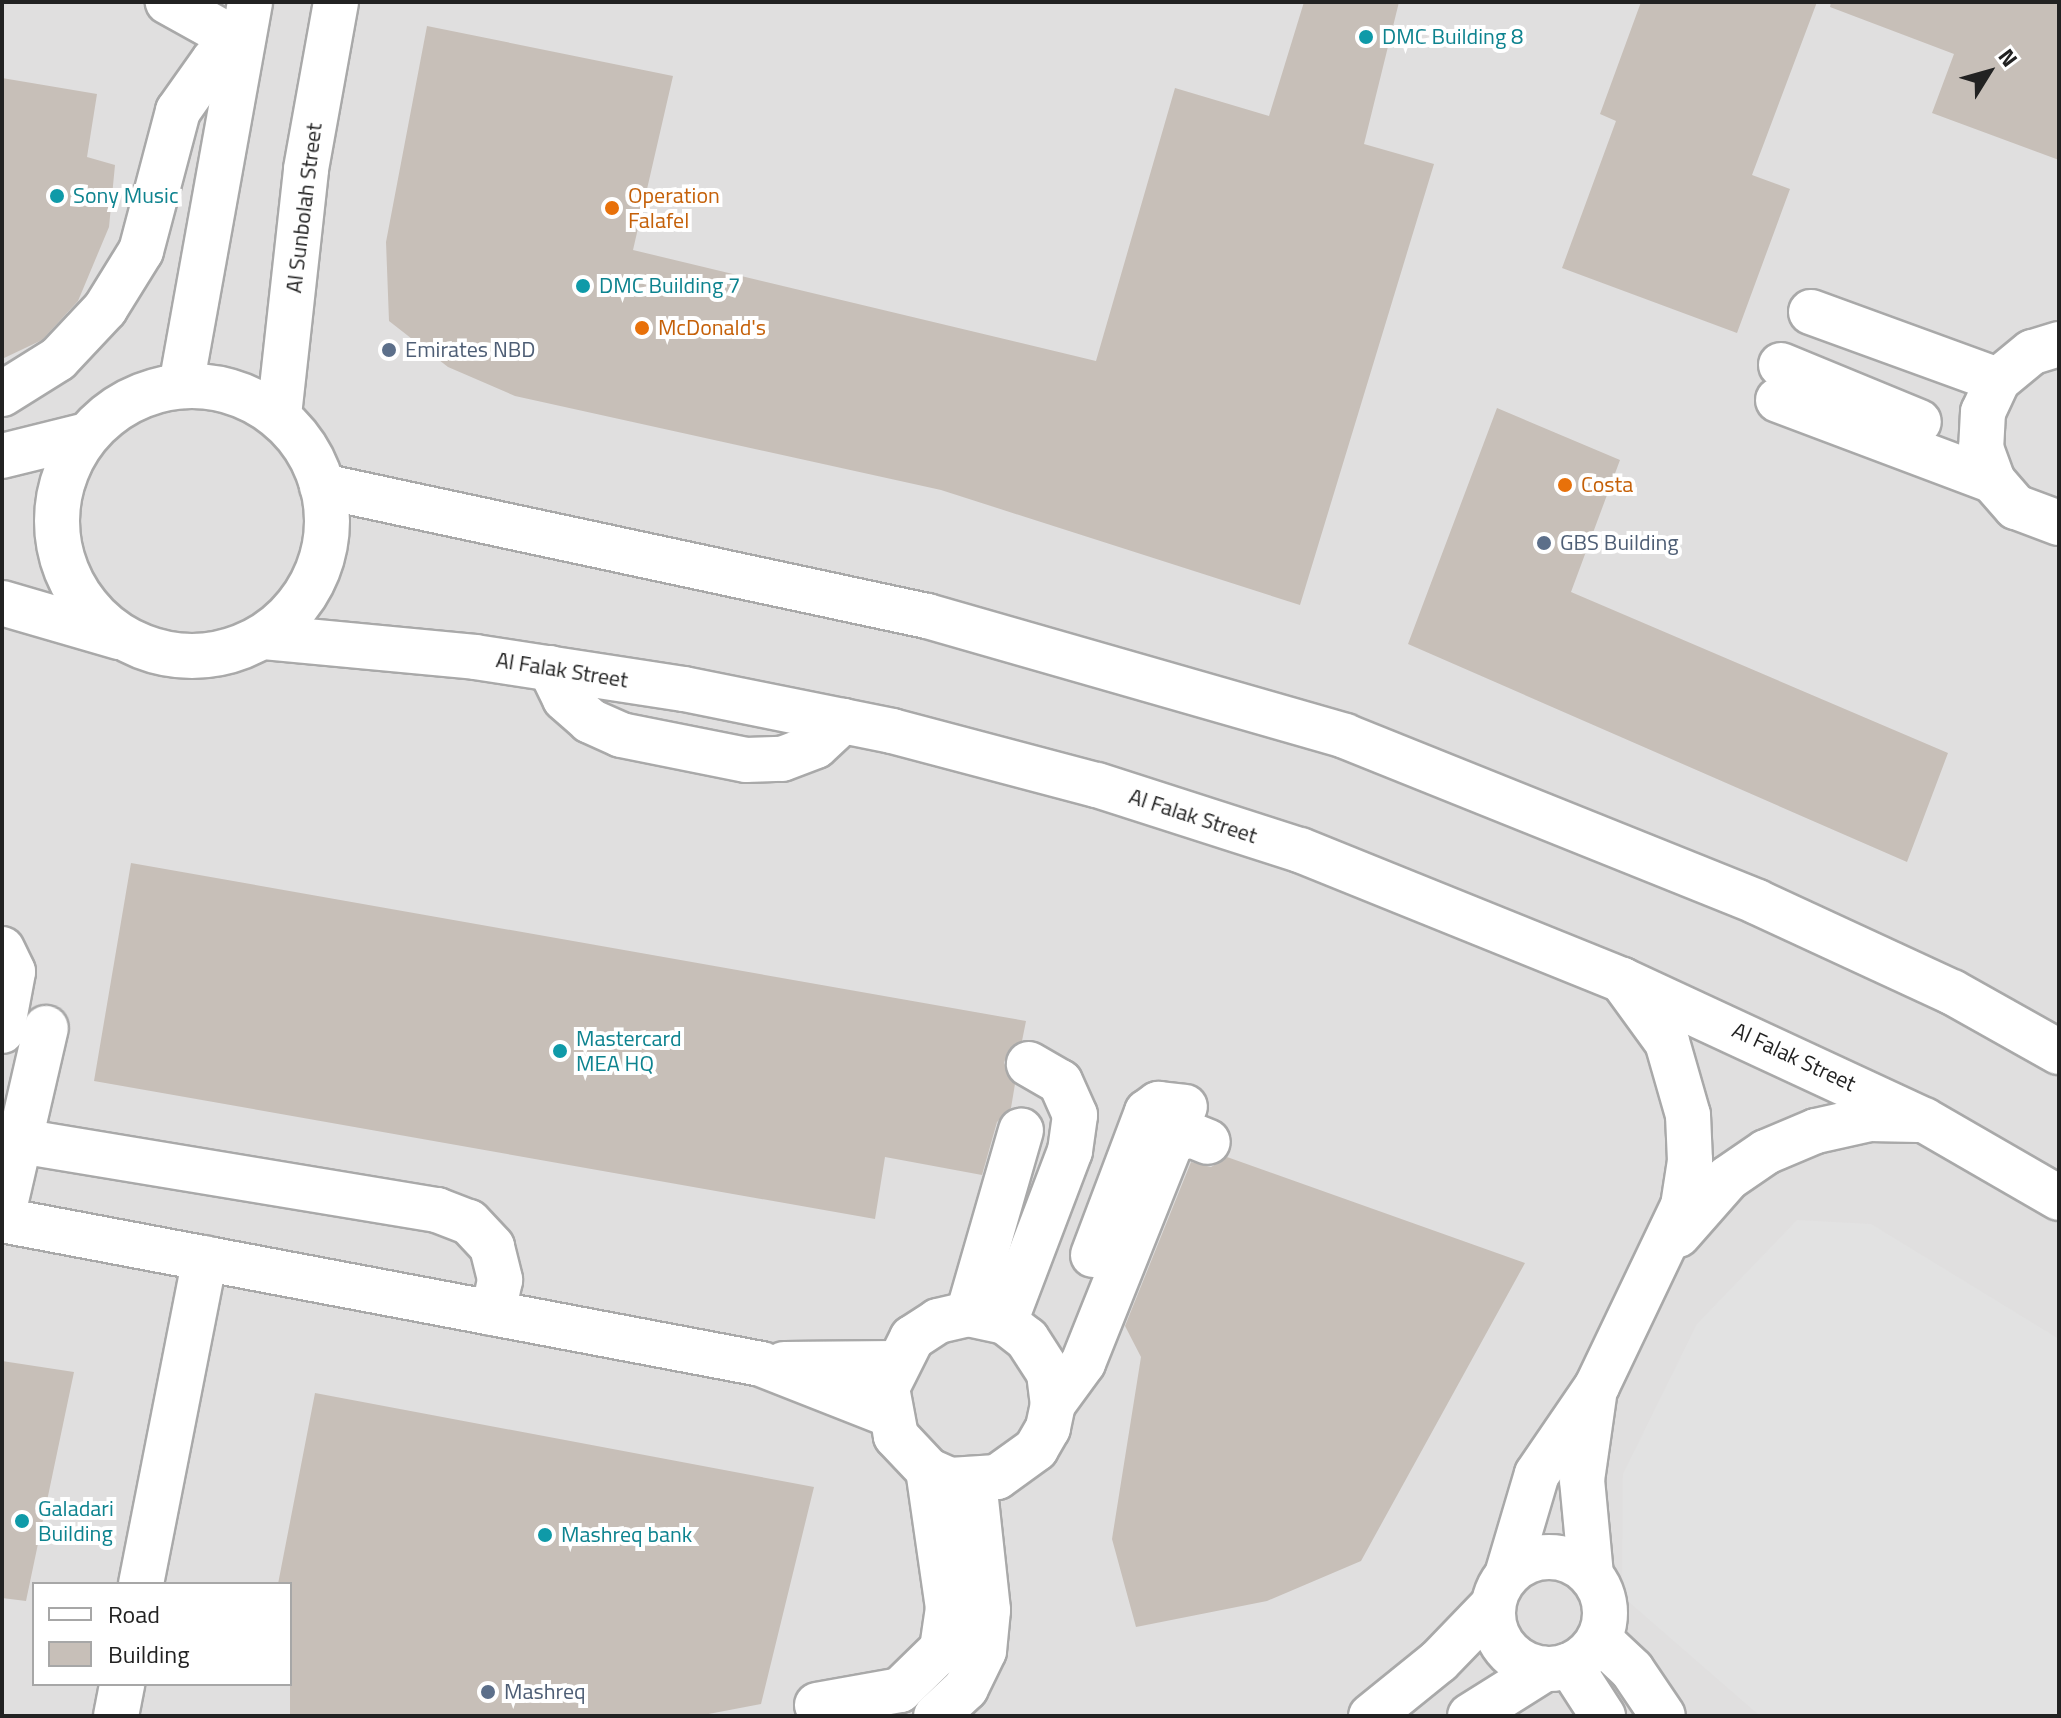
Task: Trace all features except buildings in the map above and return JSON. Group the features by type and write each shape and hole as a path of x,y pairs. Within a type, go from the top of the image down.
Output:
{"street":[{"path":"168,2 246,22"},
{"name":"Al Sunbolah Street","path":"279,415 306,169 336,2"},
{"path":"181,386 246,22"},
{"path":"2,394 58,359 105,309 141,251 178,111 246,22"},
{"path":"1811,312 1998,380"},
{"path":"2059,344 2032,352 1998,380 1983,412 1987,464 2016,507 2059,523"},
{"path":"1779,383 1987,464"},
{"path":"2,603 127,639 196,657 264,637 310,587 323,555 328,521 322,486 304,447 279,415 214,387 181,386 123,405 87,435 63,485 57,511 60,552 98,619 127,639"},
{"path":"2,456 87,435"},
{"path":"322,486 927,616 1345,736 1757,902 1952,992 2059,1052"},
{"name":"Al Falak Street","path":"264,637 550,668 843,721 1097,785 1300,850 1622,980 1924,1120 2059,1198"},
{"path":"550,668 565,699 590,721 621,735 746,760 782,759 816,746 843,721"},
{"path":"2,949 13,972 2,1031"},
{"path":"1622,980 1667,1042 1688,1115 1690,1161 1667,1250 1597,1386 1537,1474 1500,1590 1499,1640 1512,1655 1571,1658 1632,1670 1663,1716"},
{"path":"46,1028 2,1219 761,1364 888,1414"},
{"path":"986,1318 1070,1151 1075,1115 1060,1082 1029,1064"},
{"path":"1667,1250 1728,1178 1766,1152 1816,1131 1870,1119 1924,1120"},
{"path":"1051,1389 1027,1339 986,1318 925,1329 895,1363 888,1414 910,1456 928,1470 974,1482 1018,1466 1036,1449 1051,1389 1083,1363 1167,1149 1191,1135 1196,1124"},
{"path":"986,1318 1021,1130"},
{"path":"20,1141 437,1210 469,1222 492,1247 500,1280 493,1313"},
{"path":"141,1582 205,1258"},
{"path":"761,1364 895,1363"},
{"path":"1470,1716 1571,1658 1605,1604 1591,1575 1582,1480 1597,1386"},
{"path":"817,1705 900,1690 942,1649 948,1608 928,1470"},
{"path":"936,1716 966,1688 984,1651 988,1610 974,1482"},
{"path":"1371,1716 1500,1590 1521,1563 1558,1557 1591,1575"},
{"path":"1571,1658 1603,1716"},
{"path":"116,1716 122,1686"}],"shaded area":[{"path":"2,2 2059,2 2059,1716 2,1716"},
{"path":"1797,1220 1871,1224 2059,1339 2059,1716 1760,1716 1622,1596 1623,1474 1697,1324"}],"place":[{"name":"DMC Building 8","path":"1366,37"},
{"name":"Sony Music","path":"57,196"},
{"name":"Operation Falafel","path":"612,208"},
{"name":"DMC Building 7","path":"583,286"},
{"name":"McDonald's","path":"642,328"},
{"name":"Emirates NBD","path":"389,350"},
{"name":"Costa","path":"1565,485"},
{"name":"GBS Building","path":"1544,543"},
{"name":"Mastercard MEA HQ","path":"560,1051"},
{"name":"Galadari Building","path":"22,1521"},
{"name":"Mashreq bank","path":"545,1535"},
{"name":"Mashreq","path":"488,1692"}]}
